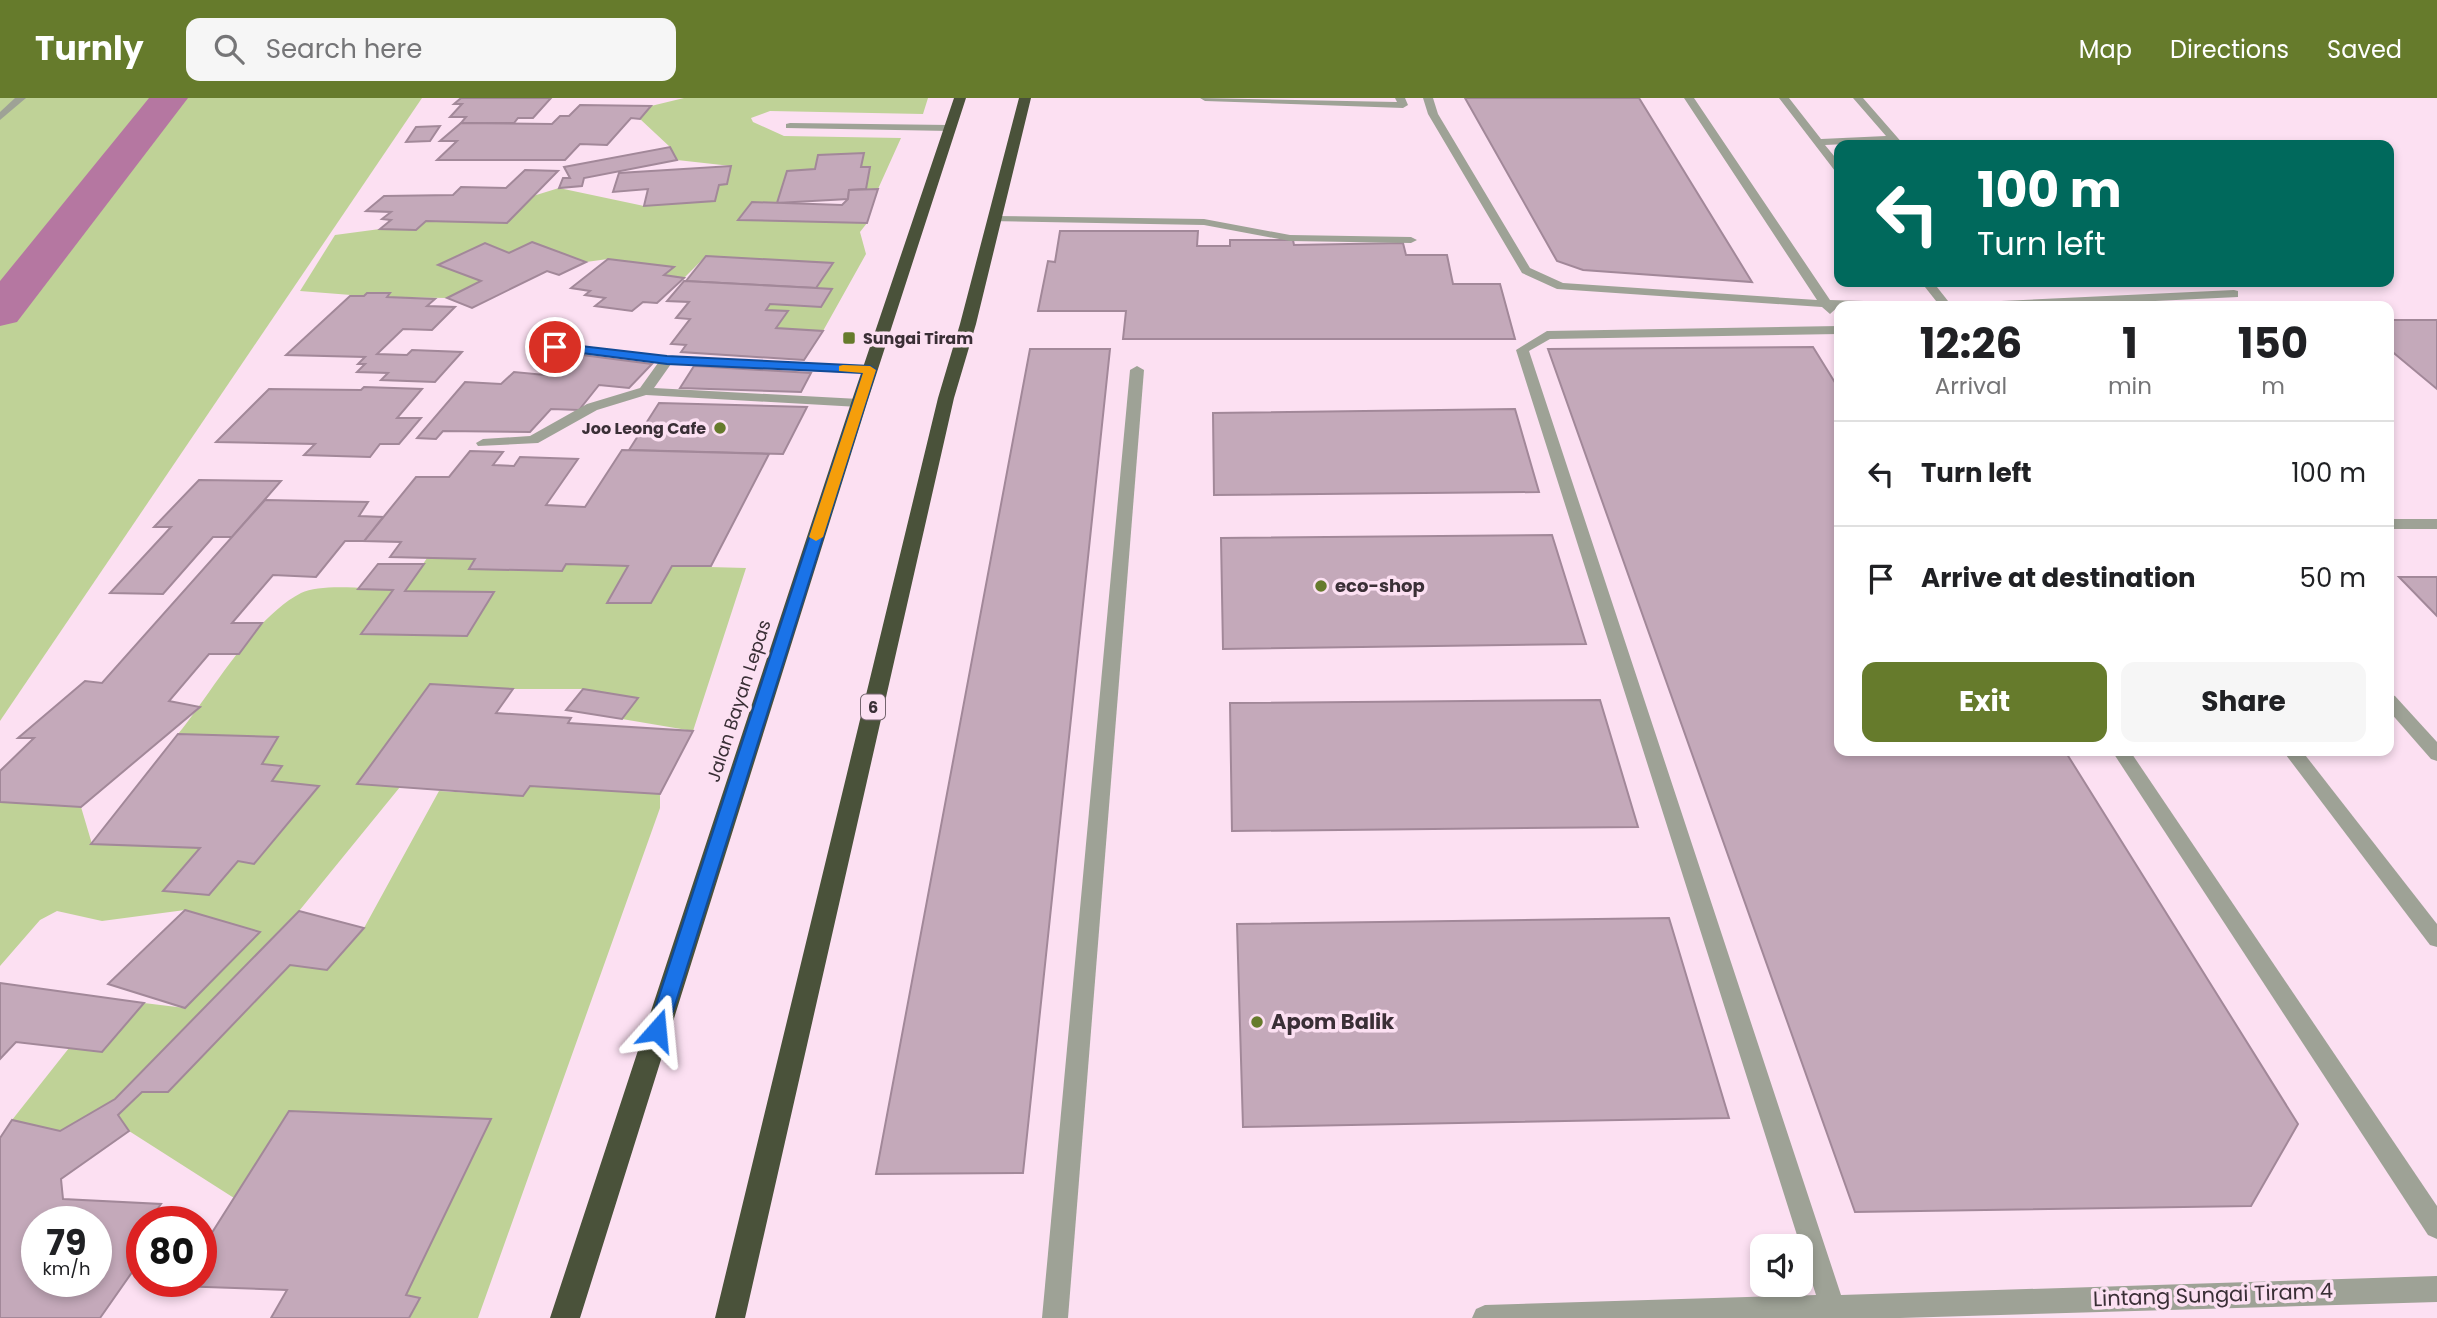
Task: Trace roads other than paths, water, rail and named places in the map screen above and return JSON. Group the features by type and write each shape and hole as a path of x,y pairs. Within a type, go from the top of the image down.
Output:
{"highway":[{"name":"Jalan Bayan Lepas","path":"565,1318 859,403 960,98"},
{"name":"6","path":"730,1318 939,425 968,324 992,219 1025,98"}],"street":[{"path":"0,117 21,98"},
{"path":"1205,98 1403,106 1401,98"},
{"path":"1428,98 1433,114 1526,270 1561,286 1834,304"},
{"path":"1689,98 1834,319"},
{"path":"1784,98 1834,163"},
{"path":"1858,98 1895,140"},
{"path":"790,126 950,128"},
{"path":"1818,142 1834,142"},
{"path":"992,219 1204,222 1290,238 1411,240"},
{"path":"1931,287 1942,301"},
{"path":"2085,301 2234,294"},
{"path":"1833,1308 1522,350 1548,335 1834,327"},
{"path":"555,347 667,360 870,370"},
{"path":"645,391 667,360"},
{"path":"1055,1318 1137,370"},
{"path":"483,443 534,440 592,407 645,391 859,403"},
{"path":"2394,524 2437,524"},
{"path":"2394,706 2437,754"},
{"path":"2124,756 2437,1227"},
{"path":"2296,756 2437,939"},
{"name":"Lintang Sungai Tiram 4","path":"1485,1318 1833,1308 1872,1312 2437,1289"}],"waterway":[{"path":"0,312 169,98"}],"place":[{"name":"Sungai Tiram","path":"849,338"},
{"name":"Joo Leong Cafe","path":"720,428"},
{"name":"eco-shop","path":"1321,586"},
{"name":"Apom Balik","path":"1257,1022"}]}
